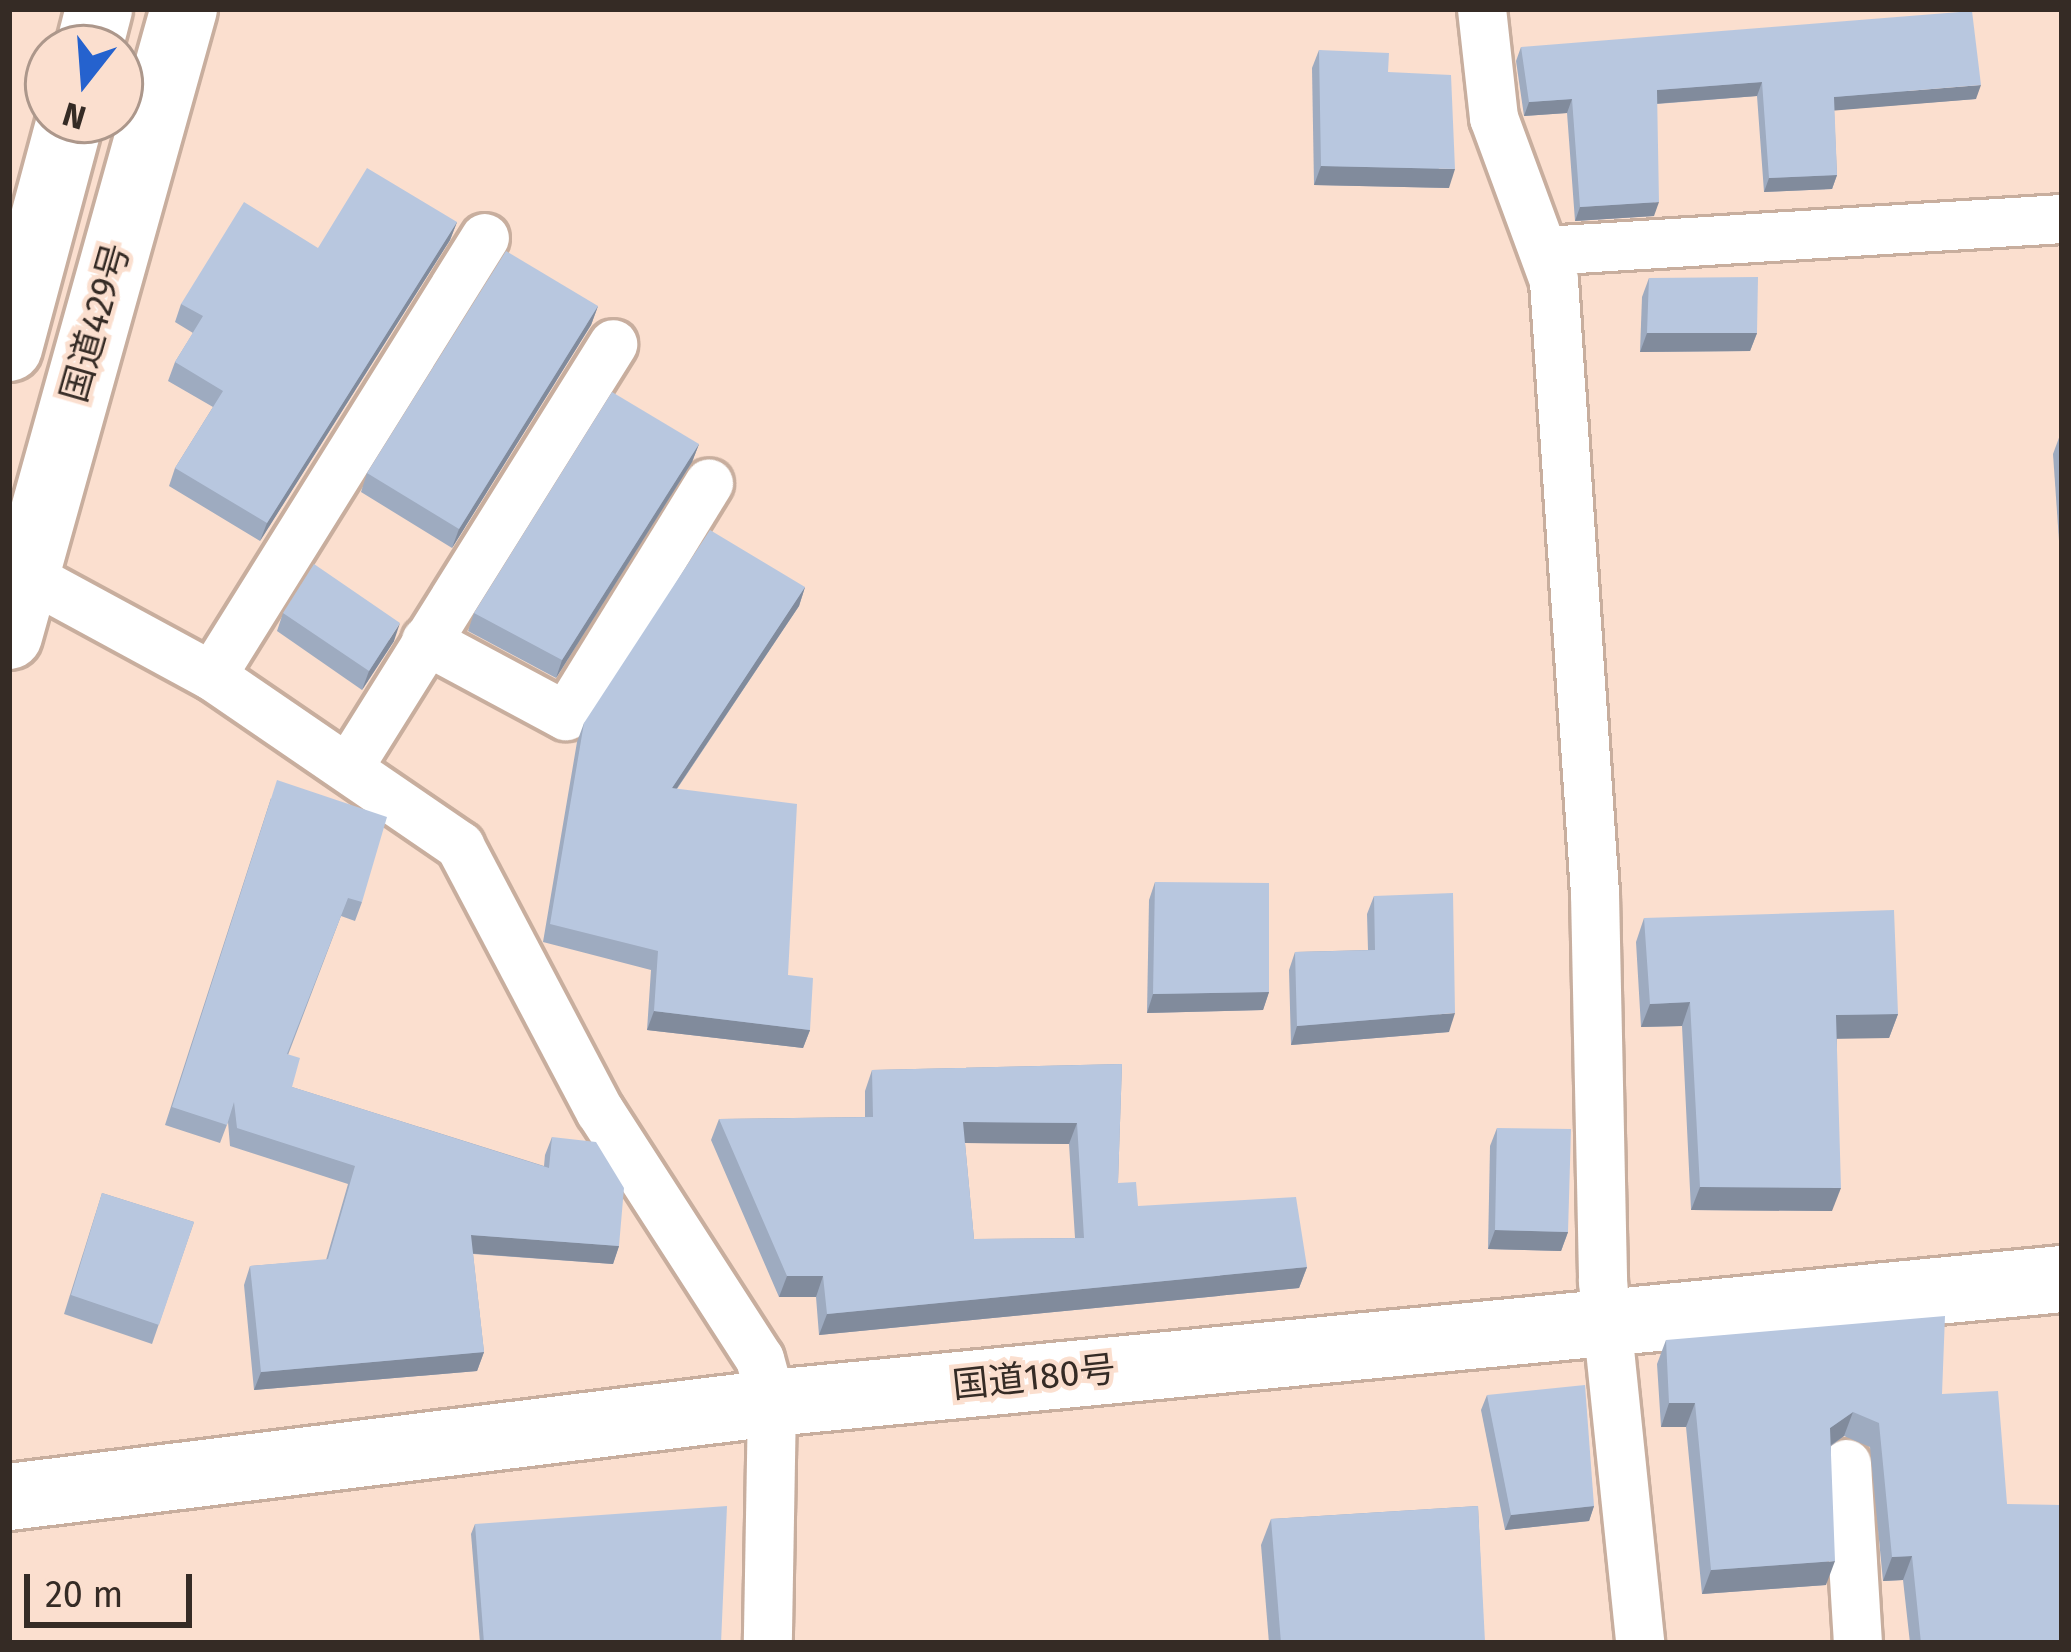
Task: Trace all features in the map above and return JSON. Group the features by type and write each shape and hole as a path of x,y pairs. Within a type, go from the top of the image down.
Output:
{"highway":[{"name":"国道429号","path":"9,636 18,570 184,9"},
{"path":"9,349 64,144"},
{"name":"国道180号","path":"9,1497 772,1403 2062,1279"}],"street":[{"path":"1482,9 1493,118 1545,251 1595,894 1607,1322 1640,1643"},
{"path":"1545,251 2062,219"},
{"path":"212,676 485,238"},
{"path":"352,764 613,344"},
{"path":"426,641 566,716 710,484"},
{"path":"18,570 212,676 352,764 460,846 600,1111 760,1359 772,1403 768,1643"},
{"path":"1847,1464 1858,1643"}],"building":[{"path":"1972,11 1981,85 1834,97 1837,175 1769,178 1762,82 1657,90 1659,202 1580,207 1572,99 1529,102 1521,47"},
{"path":"1319,50 1389,53 1388,72 1451,75 1455,169 1321,166"},
{"path":"367,168 457,222 267,523 175,468 223,391 175,362 203,316 181,304 244,202 318,248"},
{"path":"506,251 598,306 459,529 367,473"},
{"path":"1758,277 1757,333 1647,333 1649,278"},
{"path":"612,392 699,444 562,660 474,613"},
{"path":"710,530 805,587 672,788 797,804 788,975 813,978 810,1030 654,1011 658,951 550,924 584,723"},
{"path":"314,564 400,623 369,671 283,613"},
{"path":"277,780 387,817 362,902 348,898 287,1054 300,1058 292,1087 549,1168 552,1137 596,1142 624,1188 619,1246 471,1235 484,1352 261,1372 250,1266 328,1259 355,1166 237,1128 234,1102 227,1125 172,1107"},
{"path":"1155,882 1269,883 1269,992 1153,994"},
{"path":"1453,893 1455,1013 1297,1026 1295,952 1375,950 1374,896"},
{"path":"1894,910 1898,1014 1836,1015 1841,1188 1700,1187 1690,1002 1650,1004 1644,918"},
{"path":"1122,1064 1118,1183 1136,1182 1138,1206 1296,1197 1307,1267 827,1314 823,1276 787,1276 719,1119 873,1117 872,1070","holes":["963,1122 1077,1123 1084,1238 974,1239"]},
{"path":"1497,1128 1571,1129 1568,1232 1495,1230"},
{"path":"102,1193 194,1222 159,1325 71,1295"},
{"path":"1945,1316 1942,1394 1998,1391 2007,1504 2062,1505 2062,1643 1921,1643 1912,1556 1892,1557 1879,1423 1853,1412 1830,1428 1835,1561 1711,1570 1695,1403 1669,1403 1666,1340"},
{"path":"1585,1385 1594,1506 1511,1515 1487,1395"},
{"path":"727,1506 721,1643 484,1643 475,1524"},
{"path":"1478,1506 1485,1642 1281,1643 1271,1519"}]}
